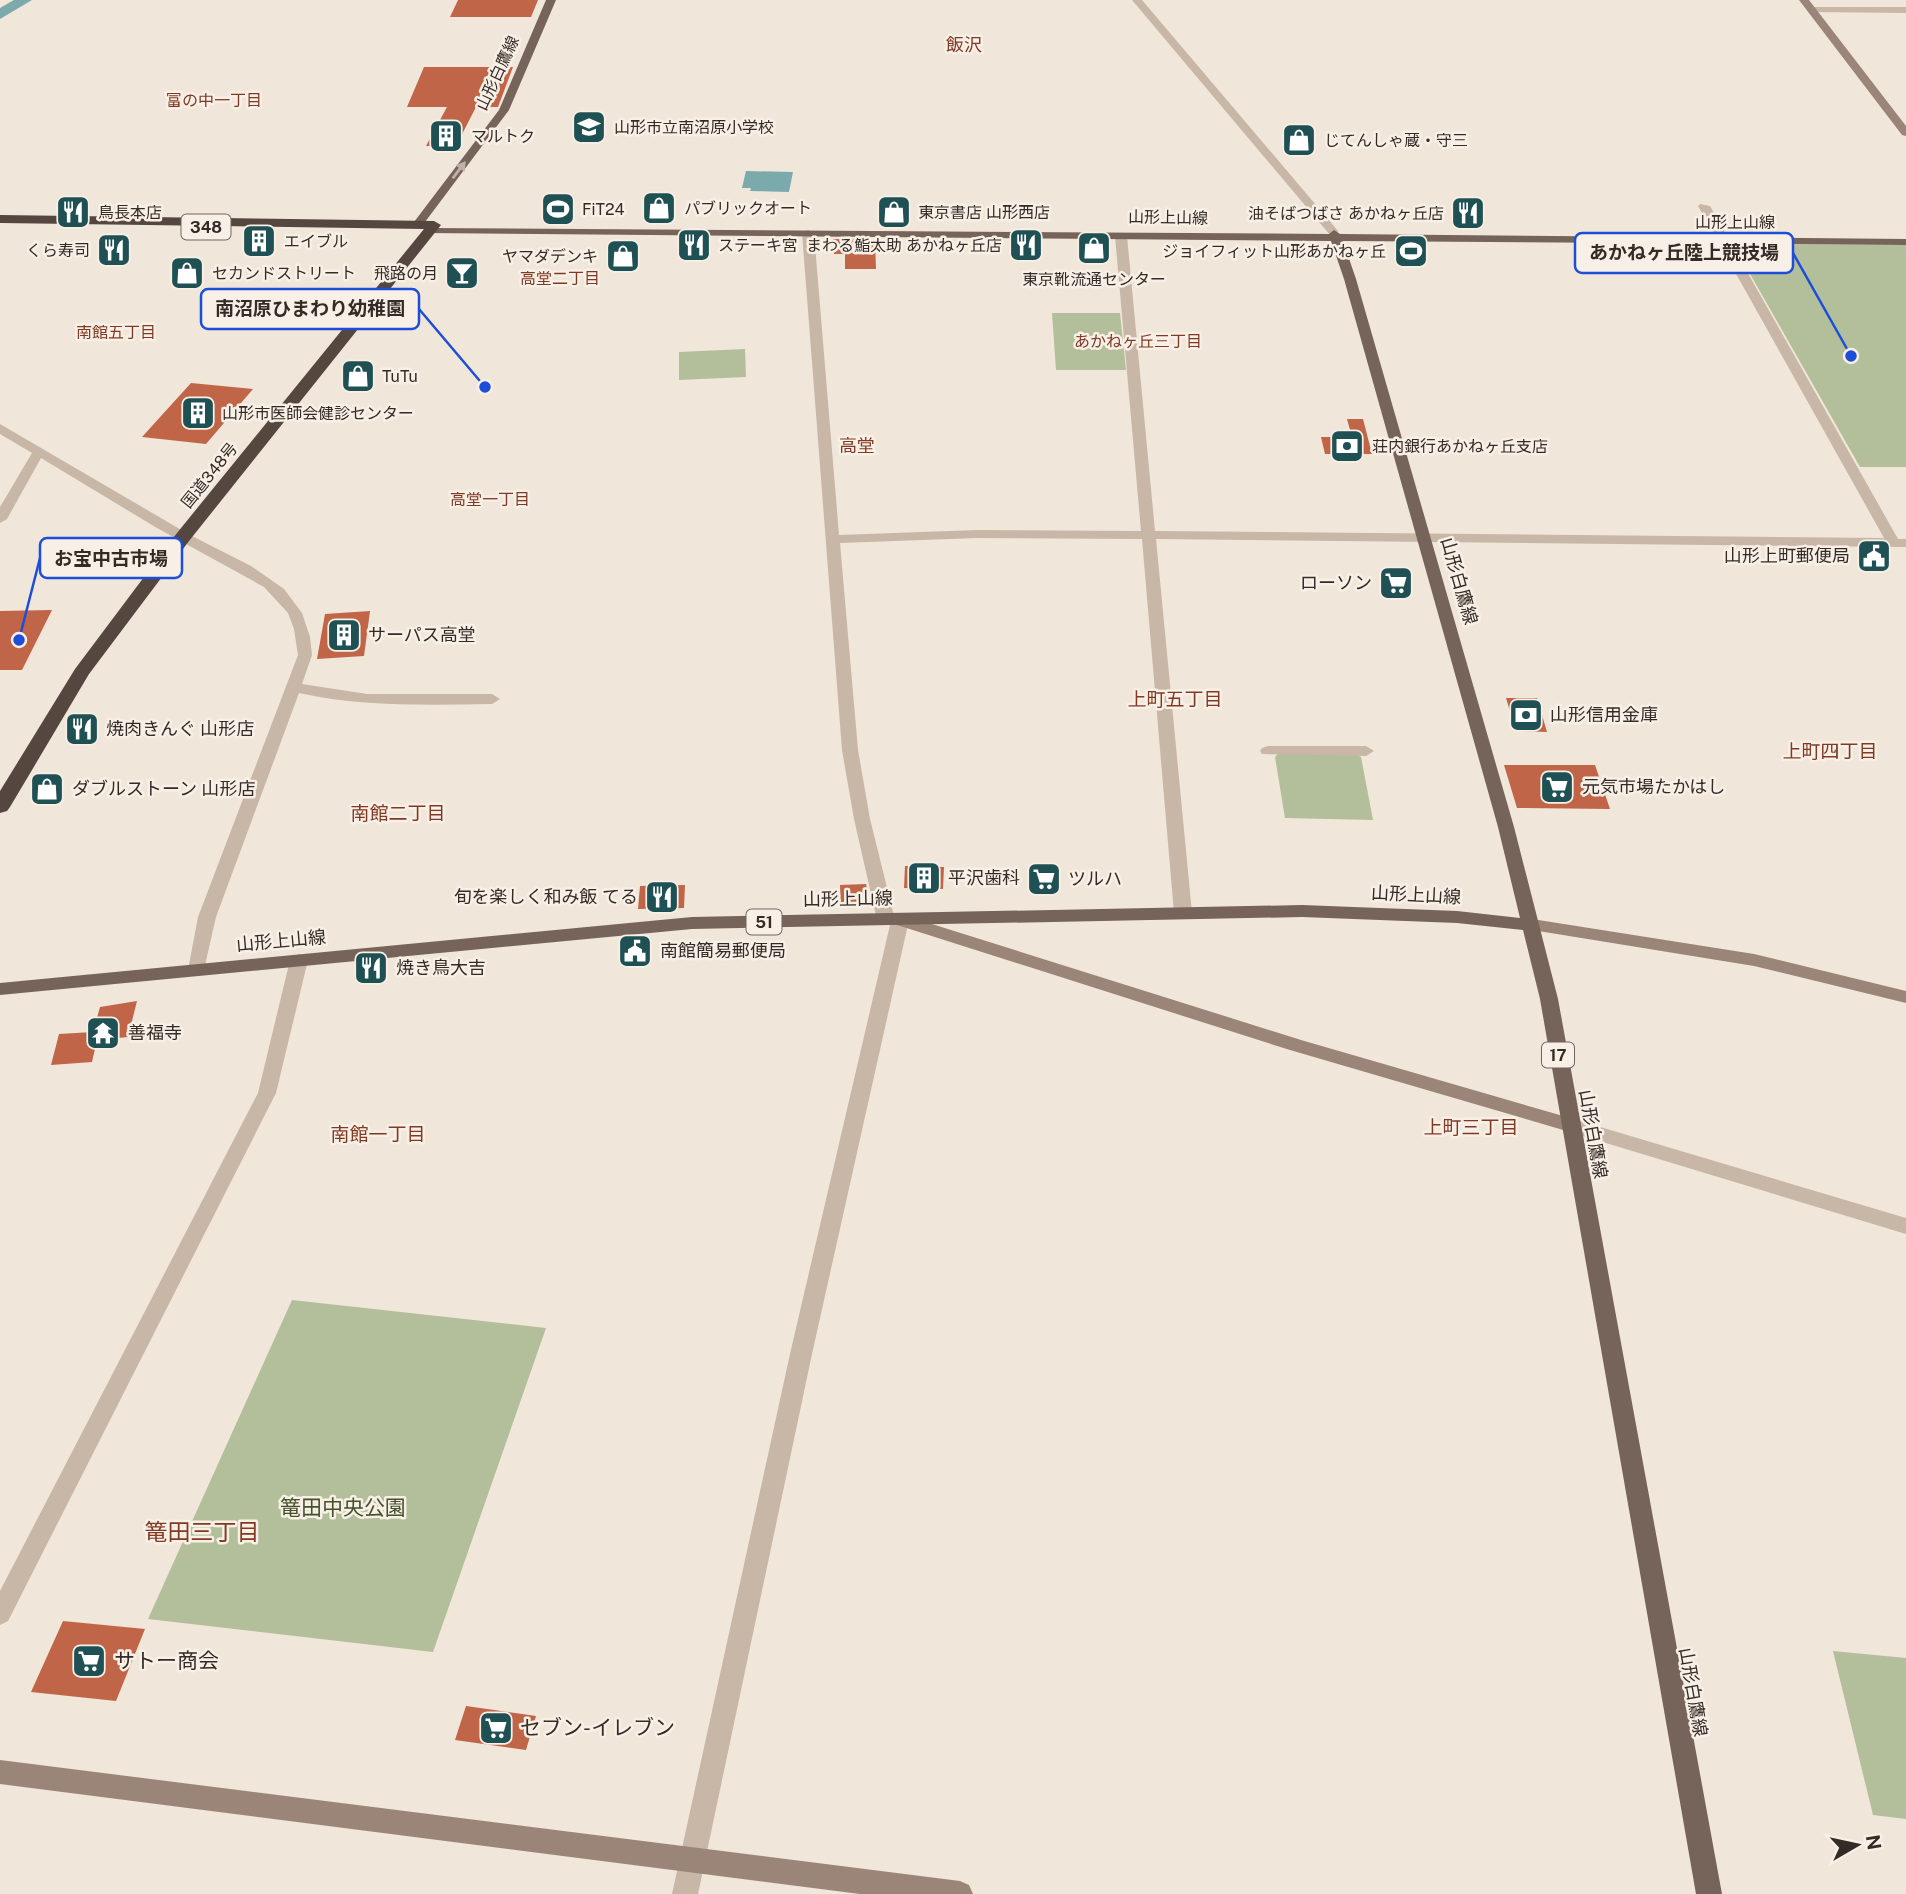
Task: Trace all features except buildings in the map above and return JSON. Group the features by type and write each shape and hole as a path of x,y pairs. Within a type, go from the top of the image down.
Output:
{"highway":[{"name":"348","path":"0,222 430,222"},
{"name":"国道348号","path":"0,786 66,682 430,222"},
{"name":"国道348号","path":"0,807 81,673 180,535"}],"main road":[{"name":"山形白鷹線","path":"430,222 504,110 551,0"},
{"name":"山形白鷹線","path":"546,43 563,0"},
{"name":"山形白鷹線","path":"494,144 516,113"},
{"path":"430,222 470,175"},
{"name":"山形上山線","path":"430,222 808,233 1336,236"},
{"name":"山形上山線","path":"430,222 1336,236 1906,239"},
{"name":"山形白鷹線","path":"1336,236 1426,538 1532,925 1549,999 1709,1894"},
{"name":"山形上山線","path":"0,989 692,923 1302,911 1457,918 1532,925"}],"street":[{"path":"1137,0 1336,236"},
{"path":"1804,0 1906,132"},
{"path":"1813,10 1906,10"},
{"path":"1704,206 1899,542"},
{"path":"685,1894 893,920 862,819 849,750 808,233"},
{"path":"1121,236 1183,913"},
{"path":"0,428 180,535 256,576 278,591 290,606 303,631 304,655 207,917 197,970"},
{"path":"0,519 39,452"},
{"path":"833,539 978,534 1899,542"},
{"path":"293,687 359,699 492,699"},
{"path":"1268,751 1367,751"},
{"path":"893,920 1296,1045 1906,1226"},
{"path":"1532,925 1754,960 1906,997"},
{"path":"0,1614 267,1093 299,960"},
{"path":"0,1772 960,1894"}],"green space":[{"path":"1733,244 1906,245 1906,467 1860,467"},
{"path":"1052,313 1120,313 1126,370 1056,370"},
{"path":"745,349 746,377 679,380 679,352"},
{"path":"1279,753 1354,753 1361,757 1373,820 1285,818 1275,757"},
{"name":"篭田中央公園","path":"292,1300 546,1328 433,1652 148,1619"},
{"path":"1833,1651 1906,1658 1906,1819 1873,1815"}],"water":[{"path":"746,171 793,172 789,192 750,191 751,188 742,188"}],"waterway":[{"path":"0,14 25,0"}],"place":[{"name":"山形市立南沼原小学校","path":"589,127"},
{"name":"マルトク","path":"446,136"},
{"name":"じてんしゃ蔵・守三","path":"1299,140"},
{"name":"パブリックオート","path":"659,208"},
{"name":"FiT24","path":"558,209"},
{"name":"鳥長本店","path":"73,212"},
{"name":"東京書店 山形西店","path":"894,212"},
{"name":"油そばつばさ あかねヶ丘店","path":"1468,213"},
{"name":"エイブル","path":"259,241"},
{"name":"ステーキ宮","path":"694,245"},
{"name":"まわる鮨太助 あかねヶ丘店","path":"1026,245"},
{"name":"東京靴流通センター","path":"1094,248"},
{"name":"くら寿司","path":"114,250"},
{"name":"ジョイフィット山形あかねヶ丘","path":"1411,251"},
{"name":"ヤマダデンキ","path":"623,256"},
{"name":"セカンドストリート","path":"187,273"},
{"name":"飛路の月","path":"462,273"},
{"name":"あかねヶ丘陸上競技場","path":"1851,356"},
{"name":"TuTu","path":"358,376"},
{"name":"南沼原ひまわり幼稚園","path":"485,387"},
{"name":"山形市医師会健診センター","path":"198,413"},
{"name":"荘内銀行あかねヶ丘支店","path":"1347,446"},
{"name":"山形上町郵便局","path":"1874,556"},
{"name":"ローソン","path":"1396,583"},
{"name":"サーパス高堂","path":"344,635"},
{"name":"お宝中古市場","path":"19,640"},
{"name":"山形信用金庫","path":"1526,715"},
{"name":"焼肉きんぐ 山形店","path":"82,729"},
{"name":"元気市場たかはし","path":"1557,787"},
{"name":"ダブルストーン 山形店","path":"47,789"},
{"name":"平沢歯科","path":"924,878"},
{"name":"ツルハ","path":"1044,879"},
{"name":"旬を楽しく和み飯 てる","path":"662,897"},
{"name":"南館簡易郵便局","path":"635,951"},
{"name":"焼き鳥大吉","path":"371,968"},
{"name":"善福寺","path":"103,1033"},
{"name":"サトー商会","path":"89,1661"},
{"name":"セブン-イレブン","path":"496,1728"}],"district":[{"name":"飯沢","path":"964,45"},
{"name":"富の中一丁目","path":"214,100"},
{"name":"高堂二丁目","path":"560,278"},
{"name":"南館五丁目","path":"116,332"},
{"name":"あかねヶ丘三丁目","path":"1138,341"},
{"name":"高堂","path":"857,446"},
{"name":"高堂一丁目","path":"490,499"},
{"name":"上町五丁目","path":"1175,699"},
{"name":"上町四丁目","path":"1830,751"},
{"name":"南館二丁目","path":"398,813"},
{"name":"上町三丁目","path":"1471,1127"},
{"name":"南館一丁目","path":"378,1134"},
{"name":"篭田三丁目","path":"202,1532"}]}
